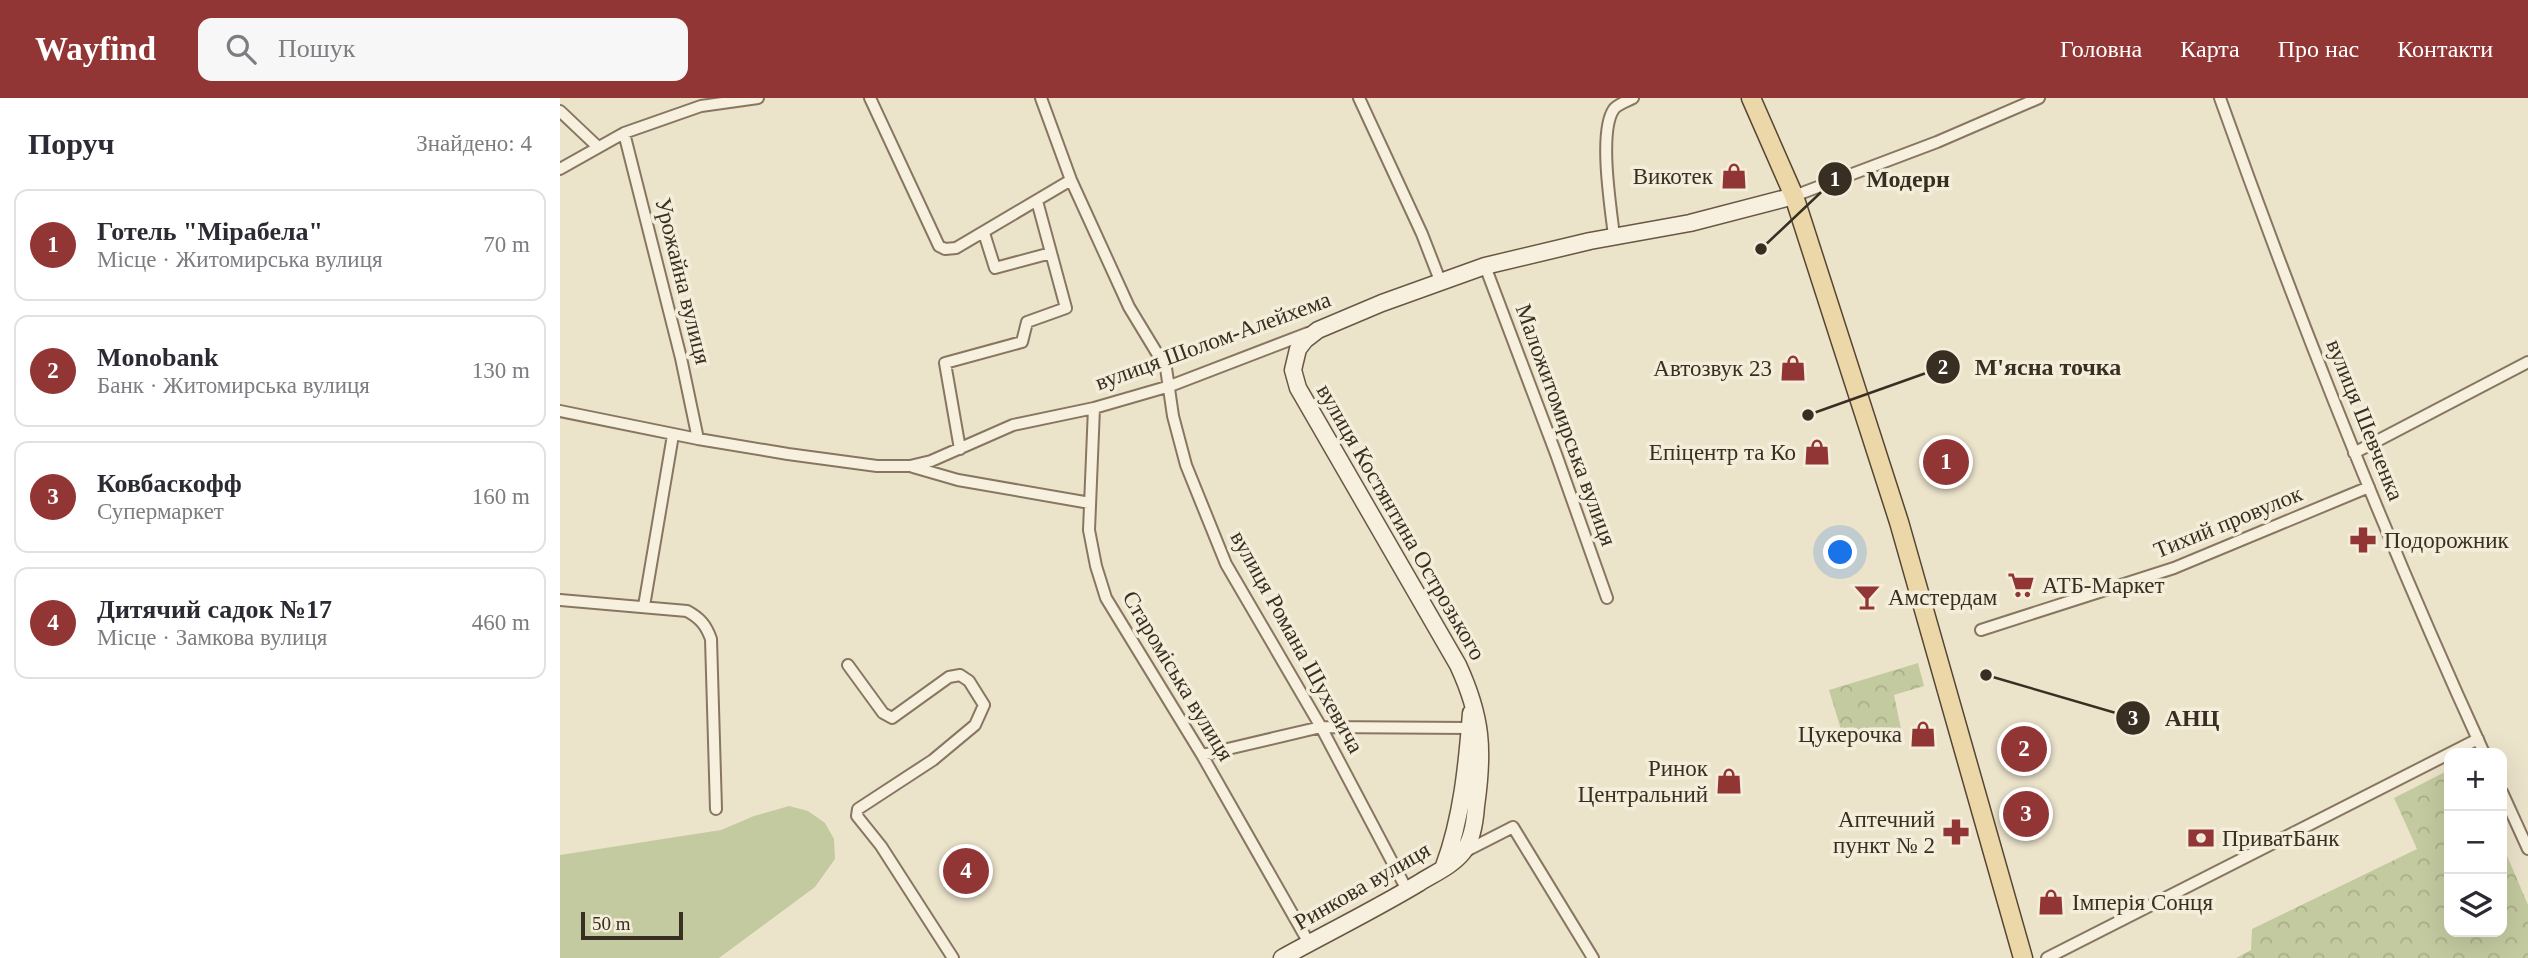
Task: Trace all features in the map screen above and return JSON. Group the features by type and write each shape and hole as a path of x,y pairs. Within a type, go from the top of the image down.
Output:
{"main road":[{"path":"1751,98 1794,196 1899,522 2023,958"},
{"name":"вулиця Шолом-Алейхема","path":"1318,330 1382,303 1485,266 1614,236 1690,223 1794,196"},
{"name":"вулиця Костянтина Острозького","path":"1318,330 1298,349 1293,370 1298,388 1458,665 1469,690 1480,729 1480,775 1475,816 1464,852"},
{"path":"1443,868 1453,841 1459,811 1472,703"},
{"name":"Ринкова вулиця","path":"1282,958 1407,890 1464,852"}],"street":[{"path":"560,169 624,133 701,106 758,98"},
{"path":"870,98 939,246 945,249 956,248 984,233 1071,180"},
{"name":"вулиця Романа Шухевича","path":"1041,98 1071,180 1129,307 1166,368 1173,416 1186,466 1226,565 1321,727 1407,890"},
{"path":"1359,98 1422,234 1441,283"},
{"path":"1614,236 1608,188 1607,127 1615,108 1633,98"},
{"path":"1794,196 1937,142 2039,98"},
{"name":"вулиця Шевченка","path":"2220,98 2297,308 2354,453 2482,748"},
{"path":"560,111 598,147"},
{"name":"Урожайна вулиця","path":"624,133 681,358 698,439"},
{"path":"960,449 944,363 1021,342 1027,322 1066,308 1037,201"},
{"path":"984,233 995,268 1051,253"},
{"name":"Маложитомирська вулиця","path":"1485,266 1607,598"},
{"name":"вулиця Шолом-Алейхема","path":"560,411 698,439 877,466 910,466 960,449 1013,425 1094,408 1170,386 1318,330"},
{"path":"2354,453 2528,362"},
{"name":"Староміська вулиця","path":"1094,408 1089,530 1096,566 1107,598 1202,755 1309,943"},
{"path":"644,606 673,435"},
{"path":"910,466 958,480 1090,503"},
{"name":"Тихий провулок","path":"1981,630 2174,568 2369,487"},
{"path":"560,600 687,611 707,627 711,639 716,809"},
{"path":"848,665 883,713 892,718 949,677 960,675 969,681 984,705 975,724 933,760 858,809 857,816 881,846 953,958"},
{"path":"1202,755 1321,727 1470,728"},
{"path":"2047,958 2478,739"},
{"path":"2507,803 2528,849"},
{"path":"1464,852 1513,827 1592,958"}],"green space":[{"path":"1918,663 1924,686 1894,695 1901,729 1855,741 1853,731 1842,733 1829,690"},
{"path":"2444,773 2444,937 2507,937 2507,856 2528,905 2528,958 2236,958 2251,950 2252,929 2417,849 2394,798"},
{"path":"789,806 808,811 825,823 834,839 835,859 815,887 719,958 560,958 560,855 721,830 754,816"}],"place":[{"name":"Викотек","path":"1734,176"},
{"name":"Модерн","path":"1761,249"},
{"name":"Автозвук 23","path":"1793,368"},
{"name":"М'ясна точка","path":"1808,415"},
{"name":"Епіцентр та Ко","path":"1817,452"},
{"name":"Готель \"Мірабела\"","path":"1946,462"},
{"name":"Подорожник","path":"2363,540"},
{"name":"АТБ-Маркет","path":"2021,585"},
{"name":"Амстердам","path":"1867,597"},
{"name":"АНЦ","path":"1986,675"},
{"name":"Цукерочка","path":"1923,734"},
{"name":"Monobank","path":"2024,749"},
{"name":"Ринок Центральний","path":"1729,781"},
{"name":"Ковбаскофф","path":"2026,814"},
{"name":"Аптечний пункт № 2","path":"1956,832"},
{"name":"ПриватБанк","path":"2201,838"},
{"name":"Дитячий садок №17","path":"966,871"},
{"name":"Імперія Сонця","path":"2051,902"}]}
